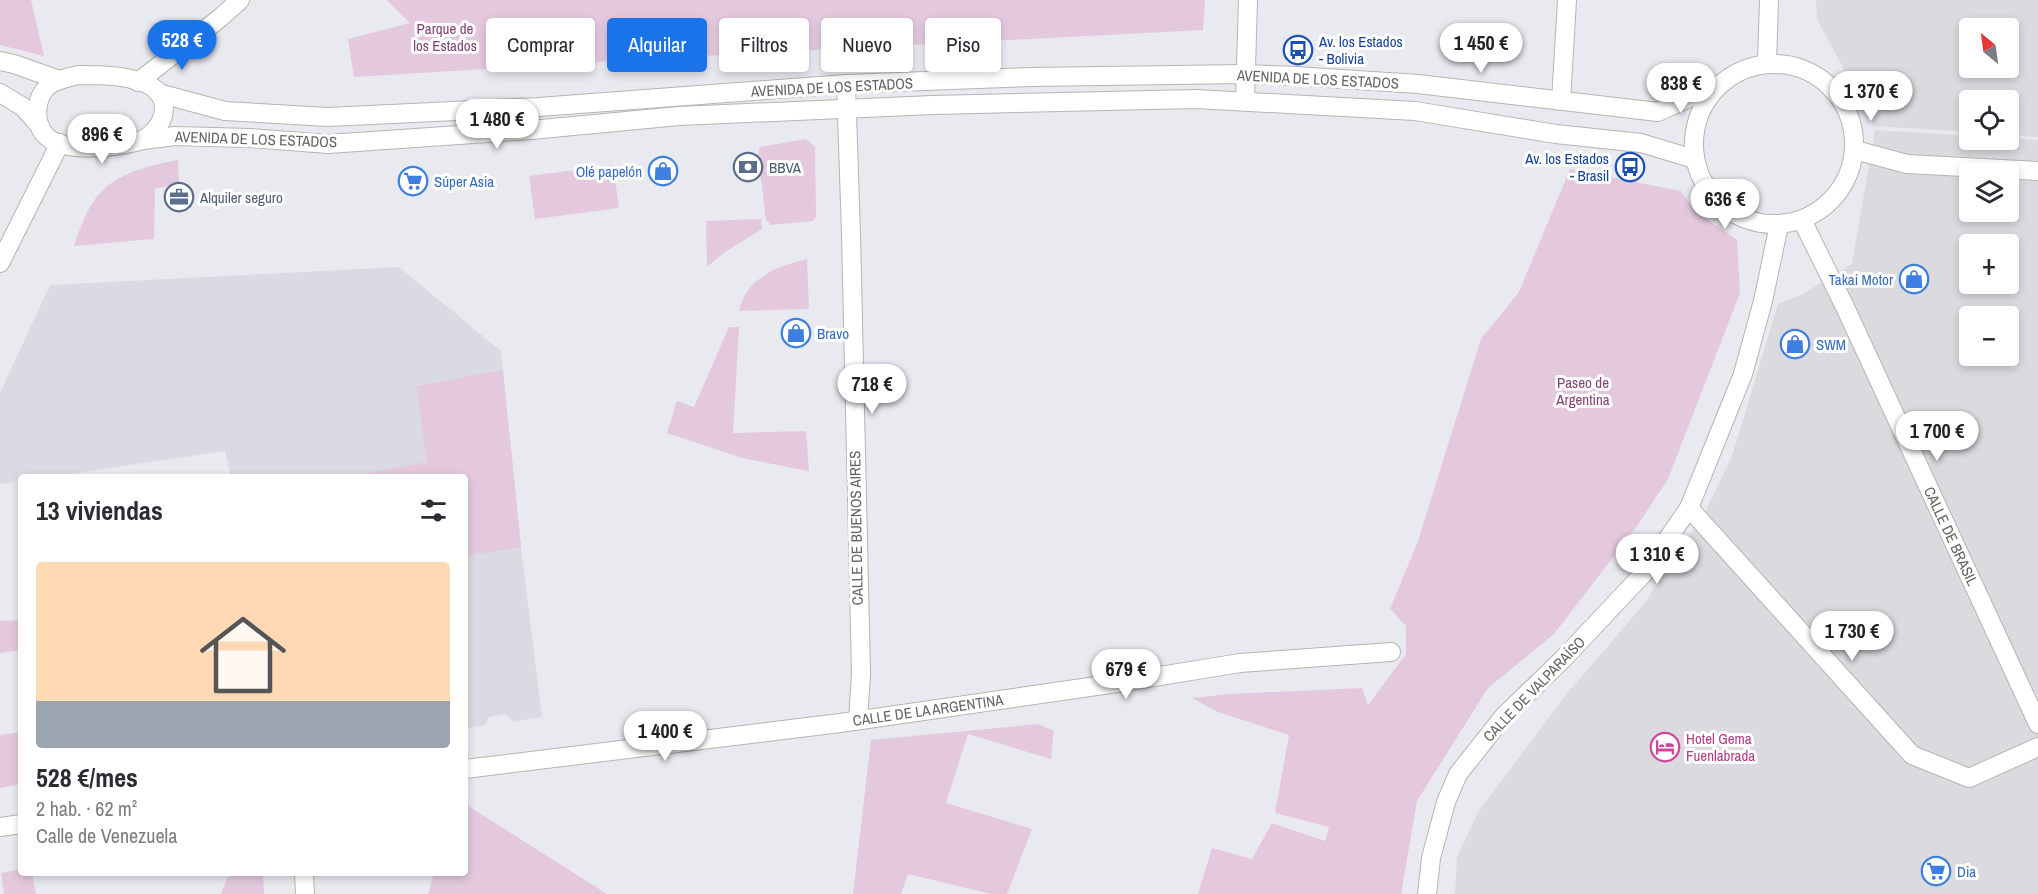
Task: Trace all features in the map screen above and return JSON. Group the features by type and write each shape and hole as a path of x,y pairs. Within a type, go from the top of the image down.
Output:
{"street":[{"path":"138,82 240,0"},
{"path":"1245,101 1248,0"},
{"path":"1561,101 1567,0"},
{"path":"1767,63 1769,0"},
{"path":"0,61 59,80"},
{"path":"1767,63 1790,64 1812,72 1831,86 1846,105 1854,127 1855,150 1850,173 1839,193 1822,209 1802,220 1779,225 1756,223 1734,214 1716,200 1702,181 1694,159 1694,132 1702,106 1718,85 1733,74 1767,63"},
{"name":"AVENIDA DE LOS ESTADOS","path":"158,93 225,111 328,117 528,108 846,84 1031,77 1245,74 1418,84 1658,112 1718,85"},
{"path":"0,93 23,107 47,137 60,143 93,148 118,146 143,140 154,133 163,119 162,101 158,93 148,85 100,75 78,75 59,80 48,87 40,98 37,112 40,127"},
{"name":"CALLE DE BUENOS AIRES","path":"846,84 861,674 858,720"},
{"name":"AVENIDA DE LOS ESTADOS","path":"143,140 184,136 328,144 381,138 531,130 679,116 848,108 1196,99 1415,111 1556,134 1641,143 1694,159"},
{"path":"0,262 60,143"},
{"path":"1855,150 1907,164 2038,171"},
{"name":"CALLE DE BRASIL","path":"1802,220 1845,307 2038,724"},
{"name":"CALLE DE VALPARAÍSO","path":"1427,894 1431,858 1446,802 1458,774 1504,716 1563,659 1644,573 1689,508 1743,374 1763,301 1779,225"},
{"path":"1689,508 1912,755 1968,778 2038,747"},
{"name":"CALLE DE LA ARGENTINA","path":"468,769 858,720 1240,663 1390,652"},
{"path":"0,827 18,824"},
{"path":"304,876 305,894"}],"shaded area":[{"path":"1816,0 2038,0 2038,137 2019,136 2019,90 1959,90 1959,131 1874,126 1817,19"},
{"path":"1875,130 1959,135 1959,150 2019,150 2019,139 2038,140 2038,894 1455,894 1457,857 1478,812 1569,691 1643,605 1704,514 1732,456 1778,304 1803,294 1852,264"},
{"path":"399,267 501,351 521,547 542,717 513,722 506,714 489,717 485,725 468,728 468,474 230,474 225,451 68,474 18,474 18,481 0,484 0,393 50,285"}],"green space":[{"path":"0,0 31,0 44,56 0,45"},
{"name":"Parque de los Estados","path":"387,0 1205,0 1203,30 1001,40 1001,18 925,18 925,44 913,45 913,18 821,18 821,50 809,50 809,18 719,18 719,55 707,56 707,18 607,18 607,61 595,62 595,18 486,18 486,69 354,77 348,39 410,23"},
{"path":"806,139 815,147 816,216 813,221 771,225 766,220 758,154 760,147"},
{"path":"178,160 179,183 155,189 154,239 74,246 88,210 96,197 109,185 137,170"},
{"path":"613,165 619,208 535,219 529,176"},
{"name":"Paseo de Argentina","path":"1570,169 1681,191 1694,210 1737,240 1740,293 1668,479 1637,526 1554,634 1488,688 1417,801 1401,894 1198,894 1212,848 1252,859 1272,823 1325,841 1329,827 1275,813 1289,735 1218,712 1192,698 1229,694 1362,688 1368,705 1406,654 1406,626 1390,609 1418,541 1481,339 1519,292"},
{"path":"761,219 762,229 725,252 707,267 706,221"},
{"path":"807,259 809,309 739,311 748,290 764,275 785,265"},
{"path":"729,327 739,327 733,433 806,431 809,471 742,458 667,433 677,401 694,407"},
{"path":"503,370 521,547 468,556 468,474 363,474 427,462 416,386"},
{"path":"18,620 18,650 0,653 0,621"},
{"path":"1038,724 1054,731 1051,759 968,734 946,803 1032,829 1007,894 991,894 908,874 901,894 853,894 871,740"},
{"path":"18,732 18,785 0,788 0,735"},
{"path":"468,806 607,894 428,894 433,876 468,876"},
{"path":"18,870 18,876 33,876 36,894 4,894 1,873"},
{"path":"263,876 264,894 221,894 227,878"}],"place":[{"name":"Av. los Estados - Bolivia","path":"1298,50"},
{"name":"BBVA","path":"748,167"},
{"name":"Av. los Estados - Brasil","path":"1630,167"},
{"name":"Olé papelón","path":"663,171"},
{"name":"Súper Asia","path":"413,181"},
{"name":"Alquiler seguro","path":"179,197"},
{"name":"Takai Motor","path":"1914,279"},
{"name":"Bravo","path":"796,333"},
{"name":"SWM","path":"1795,344"},
{"name":"Hotel Gema Fuenlabrada","path":"1665,747"},
{"name":"Dia","path":"1936,871"}]}
